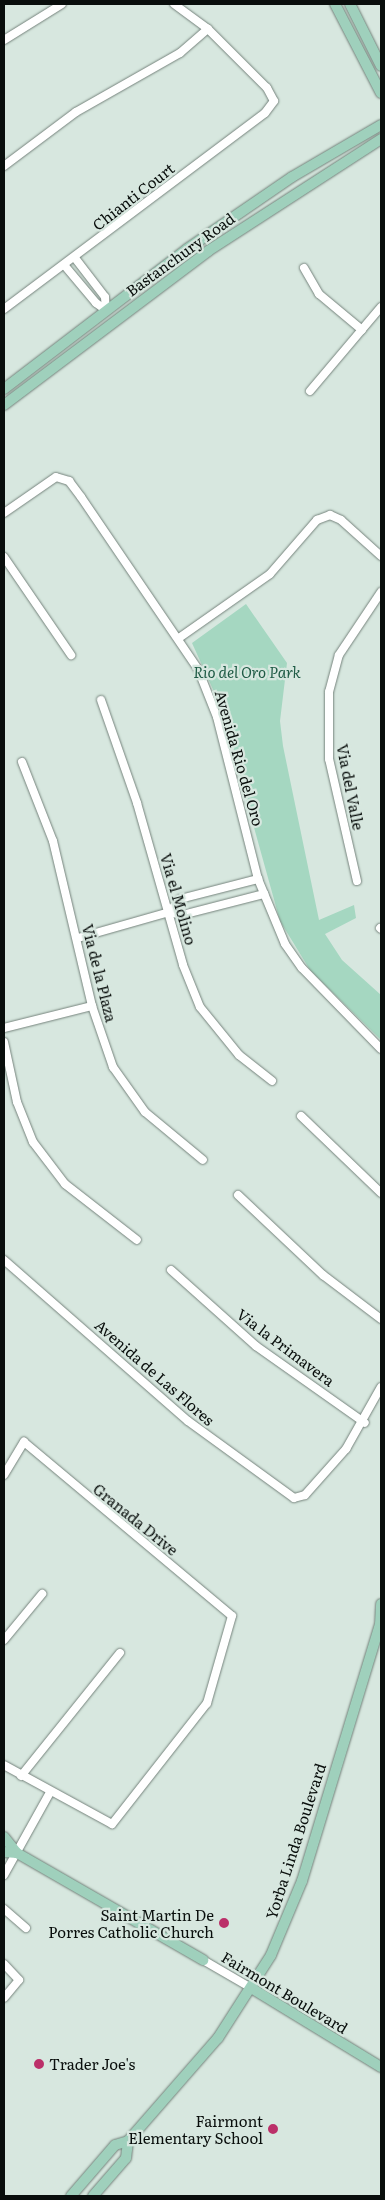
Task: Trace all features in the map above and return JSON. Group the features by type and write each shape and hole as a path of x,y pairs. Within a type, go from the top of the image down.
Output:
{"main road":[{"path":"335,4 381,93"},
{"path":"350,4 381,66"},
{"name":"Bastanchury Road","path":"4,389 106,310 292,177 381,125"},
{"name":"Bastanchury Road","path":"4,405 115,321 265,212 381,139"},
{"path":"106,310 115,321"},
{"name":"Yorba Linda Boulevard","path":"71,2196 115,2145 128,2141 218,2038 253,1989 302,1880 380,1624 381,1604"},
{"name":"Fairmont Boulevard","path":"4,1838 17,1853 203,1960"},
{"name":"Fairmont Boulevard","path":"4,1852 17,1853"},
{"name":"Fairmont Boulevard","path":"253,1989 381,2067"},
{"name":"Yorba Linda Boulevard","path":"93,2196 126,2158 128,2141"}],"street":[{"path":"4,40 62,4"},
{"path":"4,166 76,112 139,80 208,29 174,4"},
{"name":"Chianti Court","path":"4,309 65,266 265,113 274,101 267,88 208,29"},
{"path":"75,258 105,297 106,310"},
{"path":"65,266 96,303 106,310"},
{"path":"304,268 319,294 362,330"},
{"path":"310,391 381,307"},
{"name":"Avenida Rio del Oro","path":"4,513 51,479 61,477 75,488 179,638 198,669 216,717 258,879 285,944 302,968 381,1049"},
{"path":"179,638 270,574 317,520 330,516 341,520 381,556"},
{"path":"4,557 71,655"},
{"name":"Via del Valle","path":"357,881 329,759 329,692 339,655 381,592"},
{"name":"Via el Molino","path":"101,700 169,912 183,965 200,1007 239,1055 272,1081"},
{"name":"Via de la Plaza","path":"22,762 53,841 78,938 92,1006 113,1067 125,1088 145,1112 203,1160"},
{"path":"169,912 180,899 258,879"},
{"path":"78,938 169,912 182,915 264,894"},
{"path":"4,1028 92,1006"},
{"path":"4,1042 16,1102 33,1142 65,1184 137,1240"},
{"path":"301,1116 381,1193"},
{"path":"238,1195 323,1276 381,1319"},
{"name":"Avenida de Las Flores","path":"4,1260 188,1422 294,1498 312,1488 365,1423"},
{"name":"Via la Primavera","path":"171,1270 256,1346 365,1423"},
{"path":"365,1423 381,1387"},
{"name":"Granada Drive","path":"4,1475 24,1442 232,1616 207,1702 112,1824 49,1794"},
{"path":"4,1640 42,1594"},
{"path":"21,1776 120,1653"},
{"path":"4,1765 49,1794 4,1875"},
{"path":"4,1909 26,1928"},
{"name":"Fairmont Boulevard","path":"203,1960 253,1989"},
{"path":"4,1964 20,1980 4,1998"}],"green space":[{"name":"Rio del Oro Park","path":"246,604 287,663 280,721 283,746 319,920 354,905 356,918 325,934 342,960 381,995 381,1040 310,970 280,921 220,705 192,643"}],"place":[{"name":"Saint Martin De Porres Catholic Church","path":"224,1923"},
{"name":"Trader Joe's","path":"39,2064"},
{"name":"Fairmont Elementary School","path":"273,2129"}]}
